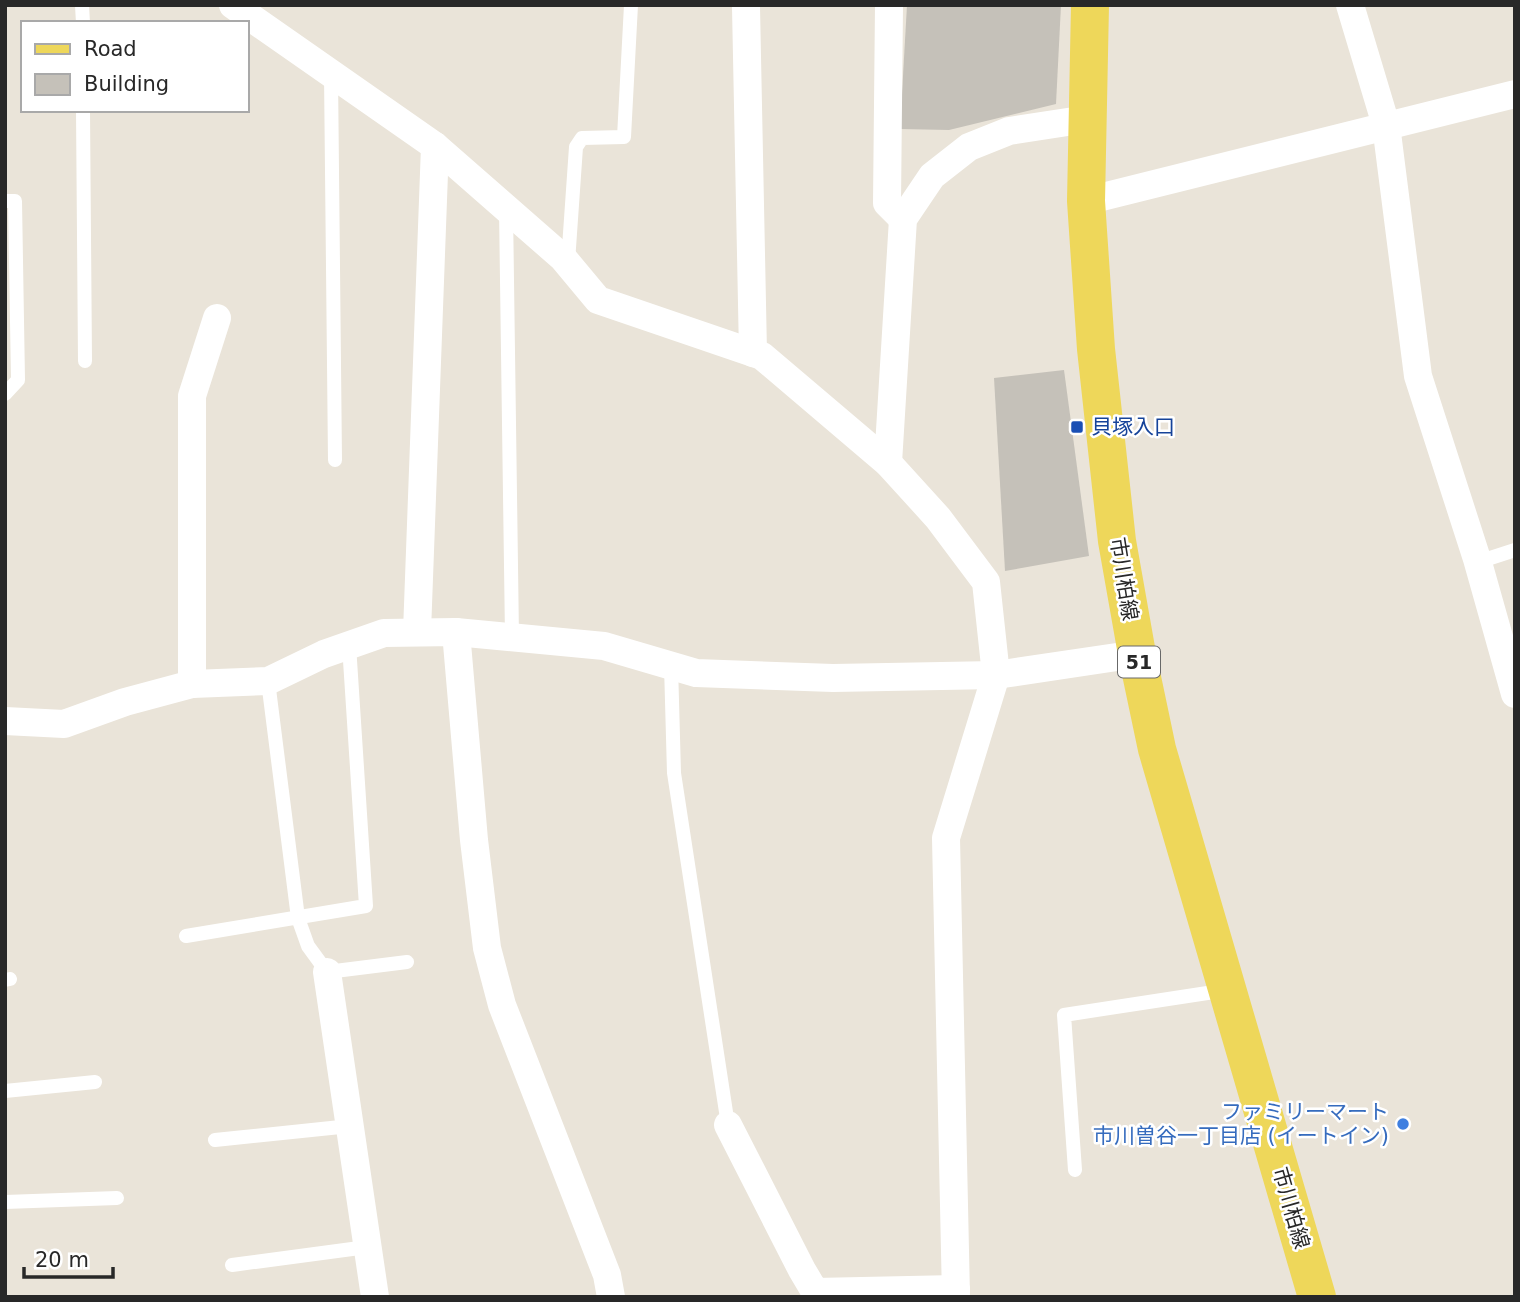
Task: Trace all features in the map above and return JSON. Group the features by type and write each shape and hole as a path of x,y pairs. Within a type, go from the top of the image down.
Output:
{"main road":[{"name":"市川柏線","path":"1090,5 1086,201 1097,349 1116,527 1137,654 1157,750 1317,1297"}],"street":[{"path":"233,5 435,146 568,264 598,300 762,356 888,463 938,518 986,582 996,675 946,838 956,1293 815,1292 728,1125"},
{"path":"889,5 887,203 903,219"},
{"path":"1350,5 1386,125 1418,376 1478,562 1515,694"},
{"path":"746,7 753,353"},
{"path":"1086,201 1515,94"},
{"path":"888,463 903,219 932,176 969,147 1009,131 1087,119"},
{"path":"418,632 435,146"},
{"path":"192,684 192,396 217,317"},
{"path":"456,632 474,840 487,948 502,1005 607,1275 611,1297"},
{"path":"5,722 64,724 125,702 192,684 268,681 324,654 384,633 456,632 604,646 696,673 833,678 996,675 1137,654"},
{"path":"327,972 375,1297"}],"lane":[{"path":"568,264 576,147 582,138 624,137 631,5"},
{"path":"331,74 335,460"},
{"path":"83,112 85,361"},
{"path":"5,201 15,201 18,380 5,394"},
{"path":"506,208 512,637"},
{"path":"1478,562 1515,550"},
{"path":"186,936 366,906 349,645"},
{"path":"671,665 674,774 728,1125"},
{"path":"268,681 298,918 308,946 327,972 407,962"},
{"path":"1075,1170 1065,1015 1228,990"},
{"path":"5,1091 95,1082"},
{"path":"215,1140 349,1126"},
{"path":"5,1202 117,1198"},
{"path":"232,1265 368,1247"}],"building":[{"path":"907,5 1061,5 1056,104 949,130 900,129"},
{"path":"1064,370 1089,556 1005,571 994,378"}],"place":[{"name":"貝塚入口","path":"1077,427"},
{"name":"ファミリーマート 市川曽谷一丁目店 (イートイン)","path":"1403,1124"}]}
